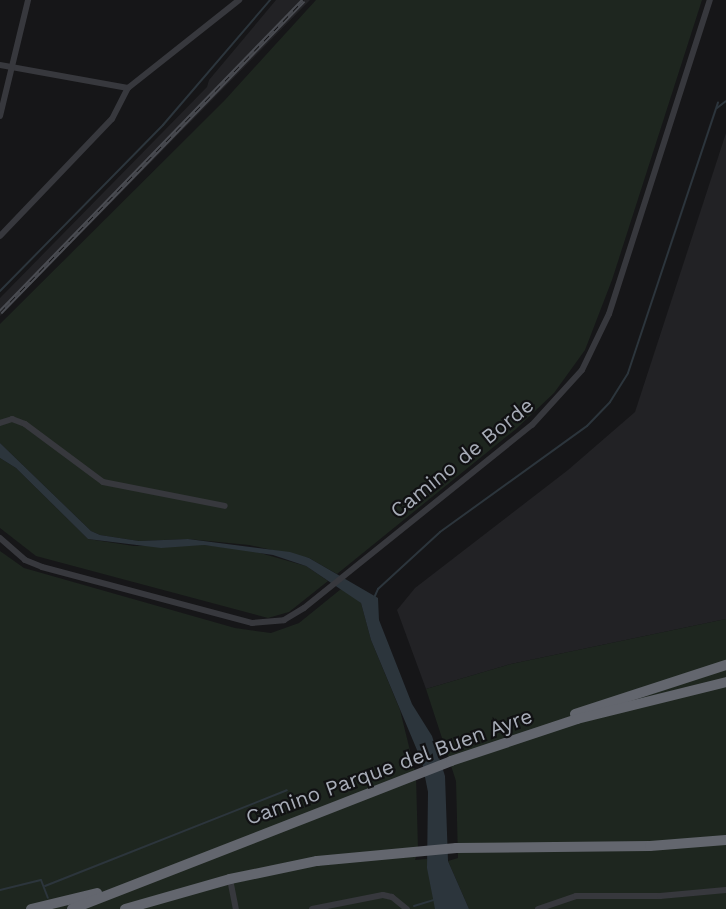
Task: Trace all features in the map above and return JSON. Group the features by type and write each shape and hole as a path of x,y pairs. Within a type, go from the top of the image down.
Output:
{"highway":[{"path":"554,726 600,704 726,665"},
{"name":"Camino Parque del Buen Ayre","path":"72,909 451,761 554,726 726,682"},
{"path":"125,909 230,879 317,861 456,848 650,846 726,840"},
{"path":"31,909 144,880"},
{"path":"136,909 158,898"}],"street":[{"path":"0,116 28,0"},
{"path":"0,236 112,119 128,88 239,0"},
{"name":"Camino de Borde","path":"0,538 25,560 42,567 252,623 284,620 326,590 532,425 582,370 609,314 710,0"},
{"path":"0,65 128,88"},
{"path":"0,423 12,419 25,424 103,482 225,506"},
{"path":"230,879 236,909"},
{"path":"538,909 576,896 660,896 726,890"},
{"path":"312,909 383,895 392,897 407,909"}],"shaded area":[{"path":"276,0 310,0 0,316 0,298 207,87 209,80"},
{"path":"316,0 702,0 612,280 585,350 554,393 516,429 337,574 309,558 249,545 188,539 139,541 100,535 91,531 0,443 0,324 224,101"},
{"path":"726,133 726,619 511,664 426,689 397,610 415,588 568,470 635,412"},
{"path":"0,443 91,531 100,535 139,541 188,539 290,552 309,558 378,598 379,620 412,704 432,736 445,776 448,861 469,909 435,909 427,868 428,792 422,762 371,640 361,603 306,566 273,555 204,545 161,548 88,539 16,468 0,458"},
{"path":"0,458 16,468 88,539 134,546 204,545 250,550 306,566 328,581 289,612 268,618 36,556 0,528"},
{"path":"0,551 24,568 235,628 271,633 299,623 341,589 348,591 361,603 371,640 400,710 416,775 418,850 415,860 427,859 449,909 0,909"},
{"path":"726,619 726,909 469,909 448,861 458,858 456,781 426,689 511,664"}],"waterway":[{"path":"0,291 163,125 270,0"},
{"path":"717,108 726,101"},
{"path":"374,598 378,589 440,532 587,426 610,402 628,373 718,103"},
{"path":"45,886 287,790"},
{"path":"0,890 41,880 48,898"},
{"path":"414,906 434,900"}],"railway":[{"path":"0,312 303,0"}]}
